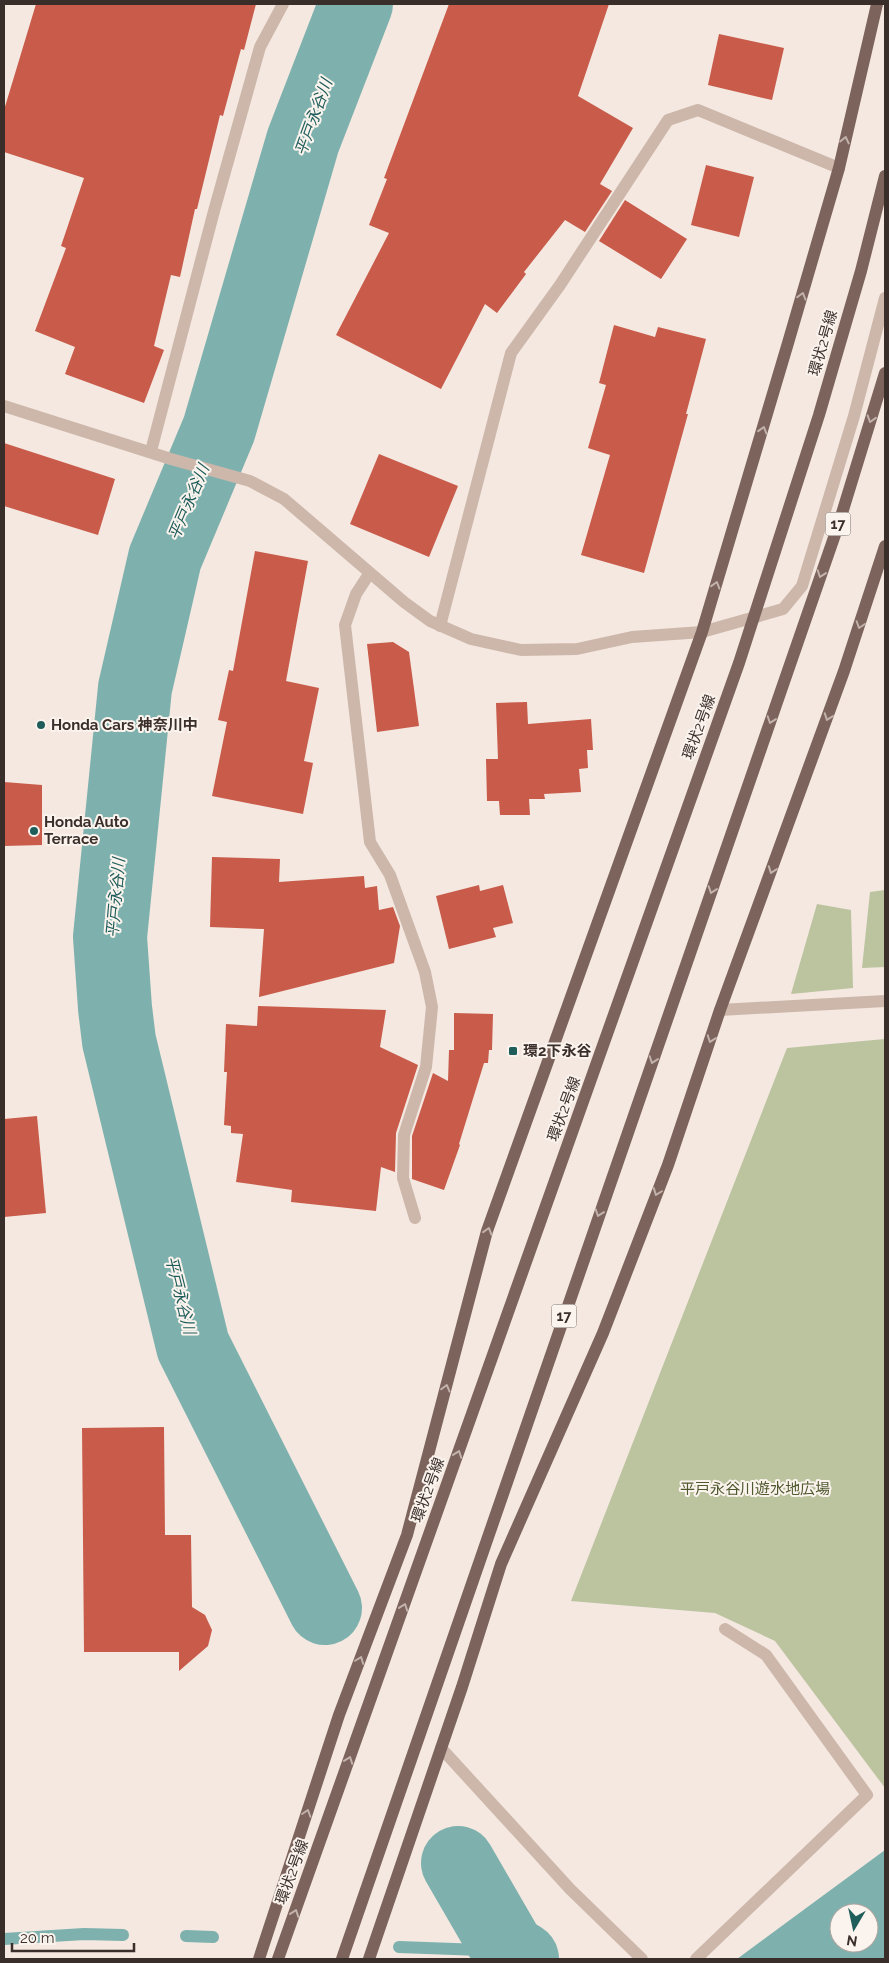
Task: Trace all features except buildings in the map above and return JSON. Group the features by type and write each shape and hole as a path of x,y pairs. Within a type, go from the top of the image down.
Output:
{"main road":[{"path":"258,1959 339,1715 407,1535 487,1231 702,632 839,168 877,4"},
{"name":"環状2号線","path":"278,1959 739,663 819,415 885,176"},
{"name":"17","path":"342,1959 839,523 885,373"},
{"path":"369,1959 441,1748 500,1564 603,1333 668,1165 720,1010 844,671 885,546"}],"street":[{"path":"151,451 214,211 260,47 283,4"},
{"path":"440,626 511,353 560,285 668,120 698,110 839,168"},
{"path":"4,406 172,459 232,475 250,481 284,498 369,574 404,602 440,626 471,639 521,650 577,649 632,637 702,632 783,609 802,586 854,416 885,298"},
{"path":"369,574 356,594 345,625 370,842 390,875 426,972 432,1007 426,1067 404,1135 403,1178 415,1218"},
{"path":"720,1010 885,1001"},
{"path":"696,1959 867,1795 766,1655 725,1629"},
{"path":"441,1748 570,1889 642,1959"}],"green space":[{"path":"885,890 885,967 862,968 870,892"},
{"path":"817,904 851,910 853,988 791,994"},
{"name":"平戸永谷川遊水地広場","path":"885,1039 885,1788 775,1641 715,1613 571,1601 787,1048"}],"water":[{"path":"885,1850 885,1959 737,1959"}],"waterway":[{"name":"平戸永谷川","path":"325,1608 193,1346 119,1041 110,937 135,688 165,558 219,429 303,141 356,4"},
{"name":"平戸永谷川","path":"458,1863 509,1951 522,1959"},
{"path":"4,1939 84,1934 123,1935"},
{"path":"186,1936 213,1937"},
{"path":"399,1947 509,1951"}],"place":[{"name":"Honda Cars 神奈川中","path":"41,725"},
{"name":"Honda Auto Terrace","path":"34,831"},
{"name":"環2下永谷","path":"513,1051"}]}
